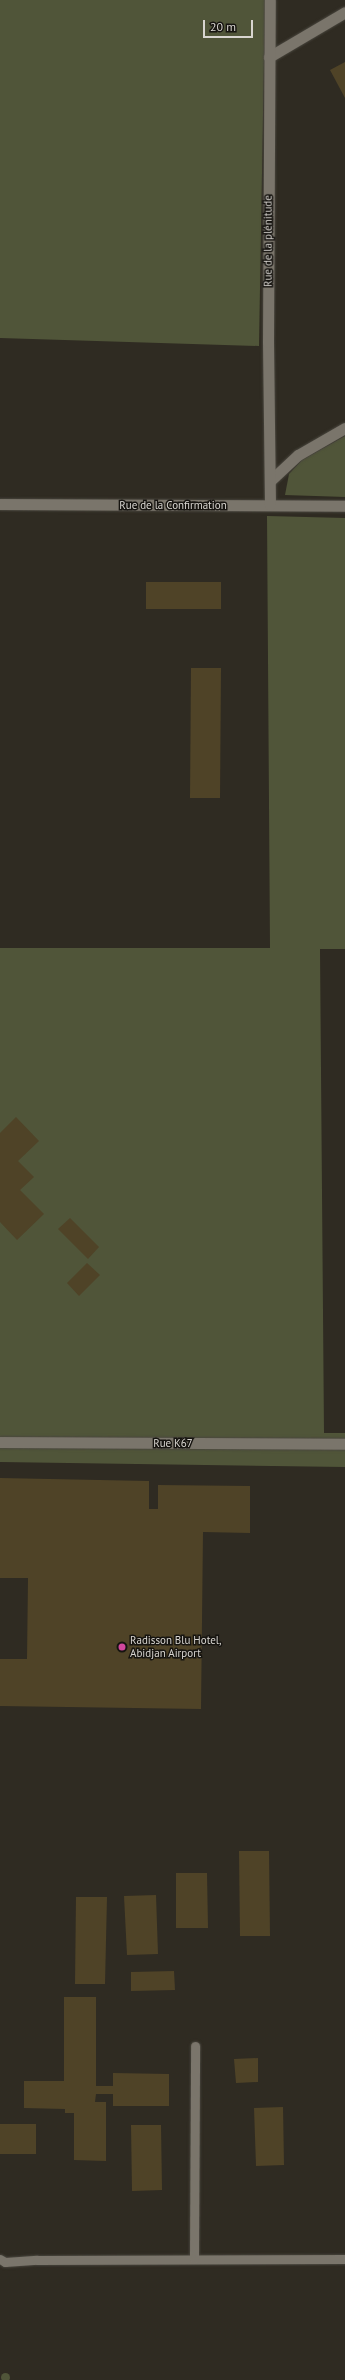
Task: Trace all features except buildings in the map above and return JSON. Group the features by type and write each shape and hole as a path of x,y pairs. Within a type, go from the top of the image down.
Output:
{"street":[{"name":"Rue de la plénitude","path":"270,0 268,342 270,505"},
{"path":"269,57 345,12"},
{"path":"270,481 298,455 345,428"},
{"name":"Rue de la Confirmation","path":"0,504 345,506"},
{"name":"Rue K67","path":"0,1442 345,1444"}],"lane":[{"path":"194,2259 195,2046"},
{"path":"0,2260 5,2262 194,2259 345,2259"}],"green space":[{"path":"0,0 265,0 259,346 0,338"},
{"path":"345,436 345,497 285,495 289,474 302,460"},
{"path":"267,516 345,518 345,949 320,949 324,1433 345,1433 345,1467 0,1462 0,948 270,948"},
{"path":"5,2372 10,2377 5,2382 0,2377"}],"place":[{"name":"Radisson Blu Hotel, Abidjan Airport","path":"122,1647"}]}
